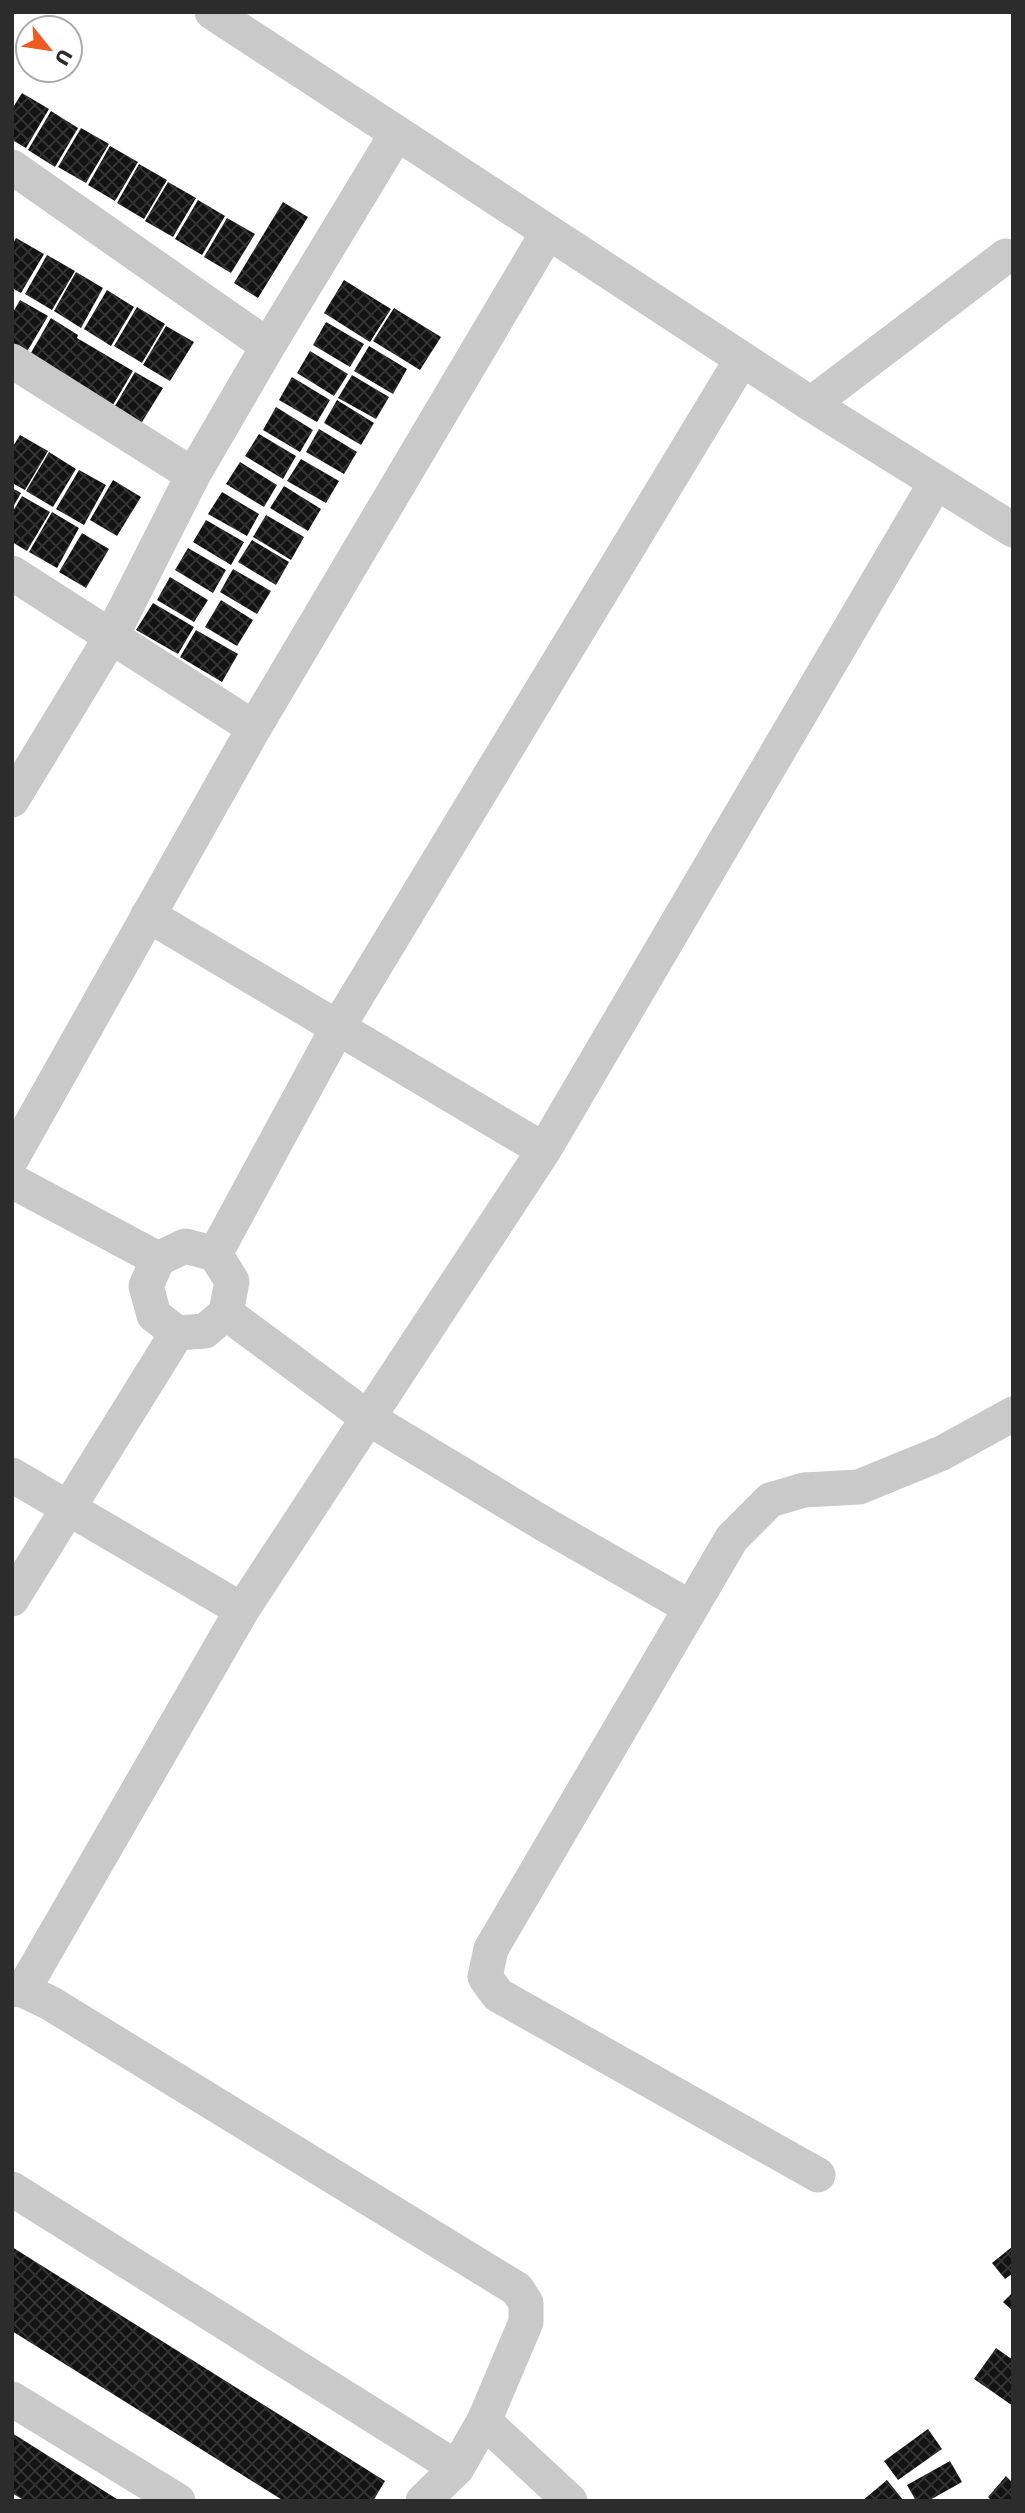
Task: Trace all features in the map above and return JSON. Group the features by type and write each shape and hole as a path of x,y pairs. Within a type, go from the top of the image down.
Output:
{"street":[{"path":"212,12 741,359 935,484 1013,530"},
{"path":"14,795 111,637 193,475 397,133"},
{"path":"12,167 268,346"},
{"path":"12,1158 254,728 548,232"},
{"path":"811,404 1011,251"},
{"path":"215,1254 338,1027 741,359"},
{"path":"12,361 193,475"},
{"path":"422,2501 457,2468 484,2421 526,2322 526,2302 517,2289 50,2003 18,1990 242,1610 544,1150 935,484"},
{"path":"12,573 254,728"},
{"path":"148,915 544,1150"},
{"path":"12,1181 158,1259"},
{"path":"185,1246 215,1254 232,1281 226,1313 205,1331 177,1333 153,1315 146,1286 158,1259 185,1246"},
{"path":"226,1313 368,1418 544,1524 691,1608"},
{"path":"12,1599 177,1333"},
{"path":"818,2175 498,1995 485,1977 491,1950 732,1538 770,1500 804,1490 859,1487 942,1453 1013,1414"},
{"path":"12,1475 242,1610"},
{"path":"12,2189 457,2468"},
{"path":"12,2399 178,2501"},
{"path":"484,2421 570,2501"}],"building":[{"path":"22,93 49,109 26,148 12,140 12,109"},
{"path":"51,111 78,128 55,167 28,150"},
{"path":"81,128 109,144 86,183 58,167"},
{"path":"110,146 138,162 115,201 88,185"},
{"path":"139,164 167,180 144,219 117,203"},
{"path":"168,182 196,198 173,237 145,221"},
{"path":"198,200 225,216 202,255 175,239"},
{"path":"283,202 308,217 258,298 234,283"},
{"path":"227,218 255,234 231,273 204,257"},
{"path":"16,238 44,254 21,293 12,288 12,245"},
{"path":"47,255 75,271 52,310 25,294"},
{"path":"76,272 103,288 81,328 54,311"},
{"path":"344,280 391,309 370,342 324,313"},
{"path":"107,290 134,307 111,346 84,329"},
{"path":"20,300 48,316 25,355 12,348 12,314"},
{"path":"137,307 165,324 142,363 114,346"},
{"path":"394,308 441,337 420,370 373,341"},
{"path":"51,318 78,335 77,338 133,371 110,410 28,358"},
{"path":"326,322 364,344 350,367 313,345"},
{"path":"166,326 194,342 170,381 143,365"},
{"path":"369,346 407,369 393,394 354,371"},
{"path":"310,351 348,374 334,396 297,373"},
{"path":"135,372 163,388 139,427 112,411"},
{"path":"352,375 389,397 376,419 338,398"},
{"path":"292,377 330,400 317,422 279,400"},
{"path":"337,400 374,423 361,445 324,423"},
{"path":"276,407 313,430 300,452 263,430"},
{"path":"319,429 357,452 344,474 306,452"},
{"path":"259,434 296,456 283,479 245,456"},
{"path":"20,435 48,451 25,490 12,483 12,448"},
{"path":"49,452 76,469 53,507 26,491"},
{"path":"301,459 339,481 326,503 287,481"},
{"path":"240,462 277,485 264,507 226,484"},
{"path":"79,470 106,485 84,525 56,509"},
{"path":"113,480 141,497 117,536 90,520"},
{"path":"284,486 321,509 308,531 270,508"},
{"path":"12,488 21,493 12,509"},
{"path":"222,492 259,514 247,536 208,514"},
{"path":"22,496 50,512 27,551 12,542 12,513"},
{"path":"52,512 79,528 57,568 29,552"},
{"path":"266,515 304,537 291,560 253,537"},
{"path":"206,520 244,542 231,565 193,542"},
{"path":"82,533 109,549 86,588 59,572"},
{"path":"252,540 289,562 276,585 238,562"},
{"path":"188,548 226,570 213,593 175,570"},
{"path":"233,569 271,591 257,614 220,592"},
{"path":"170,577 208,600 194,622 157,600"},
{"path":"221,600 253,620 237,646 205,627"},
{"path":"153,603 194,627 178,654 136,630"},
{"path":"196,630 238,654 222,682 180,657"},
{"path":"1013,2246 1013,2273 1005,2279 992,2263"},
{"path":"12,2247 385,2481 373,2501 284,2501 12,2331"},
{"path":"1013,2292 1013,2311 1003,2302"},
{"path":"996,2348 1013,2360 1013,2406 974,2379"},
{"path":"928,2429 942,2449 898,2480 884,2461"},
{"path":"12,2433 120,2501 25,2501 12,2493"},
{"path":"950,2461 962,2482 928,2501 916,2501 907,2485"},
{"path":"1006,2476 1013,2483 1013,2501 992,2501 988,2497"},
{"path":"887,2480 904,2501 862,2501"}]}
